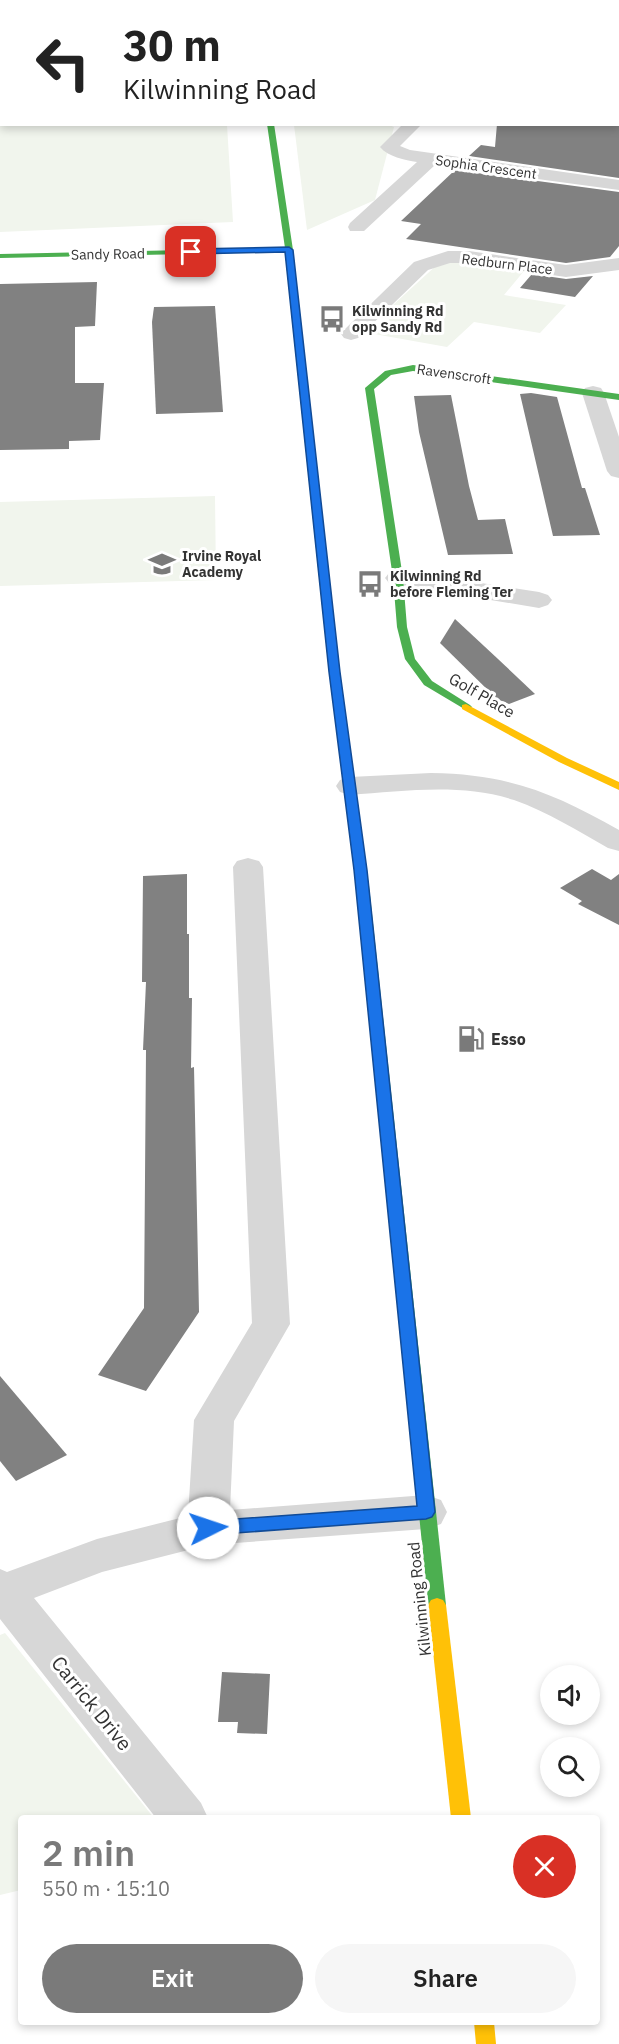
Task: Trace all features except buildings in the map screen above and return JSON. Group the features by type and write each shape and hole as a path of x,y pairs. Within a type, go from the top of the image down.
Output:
{"main road":[{"name":"Kilwinning Road","path":"270,126 289,250 334,672 351,786 460,1815"},
{"name":"Sandy Road","path":"0,256 289,250"},
{"name":"Ravenscroft","path":"398,578 369,388 375,380 397,369 413,368 619,398"},
{"name":"Golf Place","path":"398,578 402,627 410,659 428,683 457,702 554,755 619,786"},
{"path":"484,2025 486,2044"}],"street":[{"name":"Sophia Crescent","path":"412,126 389,147 406,155 619,185"},
{"path":"357,227 431,159"},
{"name":"Redburn Place","path":"351,334 421,266 448,257 469,257 566,271 619,264"},
{"path":"592,393 619,471"},
{"path":"398,578 539,600"},
{"path":"351,786 448,781 488,784 538,799 619,842"},
{"path":"208,1528 214,1420 271,1324 248,867"},
{"path":"1,1589 97,1556 208,1528 426,1512"},
{"name":"Carrick Drive","path":"1,1589 182,1815"}],"shaded area":[{"path":"0,126 227,126 233,222 0,232"},
{"path":"294,126 394,127 375,200 307,230"},
{"path":"459,262 524,271 504,295 566,305 540,333 474,322 447,347 374,334 398,311 393,305 439,263"},
{"path":"215,496 216,580 0,586 0,502"},
{"path":"5,1633 152,1815 18,1815 18,1891 0,1895 0,1635"}],"traffic: fast":[{"path":"270,126 289,250 323,568"},
{"path":"0,256 289,250"},
{"path":"466,707 428,683 410,659 402,627 398,578 369,388 388,373 413,368 619,397"},
{"path":"363,886 437,1605"}],"traffic: slow":[{"path":"323,568 334,672 363,886"},
{"path":"466,707 563,760 619,786"},
{"path":"437,1605 461,1815"},
{"path":"484,2025 486,2044"}],"place":[{"name":"Kilwinning Rd opp Sandy Rd","path":"332,319"},
{"name":"Irvine Royal Academy","path":"162,564"},
{"name":"Kilwinning Rd before Fleming Ter","path":"370,584"},
{"name":"Esso","path":"471,1039"}],"route":[{"path":"191,252 289,250 334,672 361,870 426,1512 208,1528"}]}
